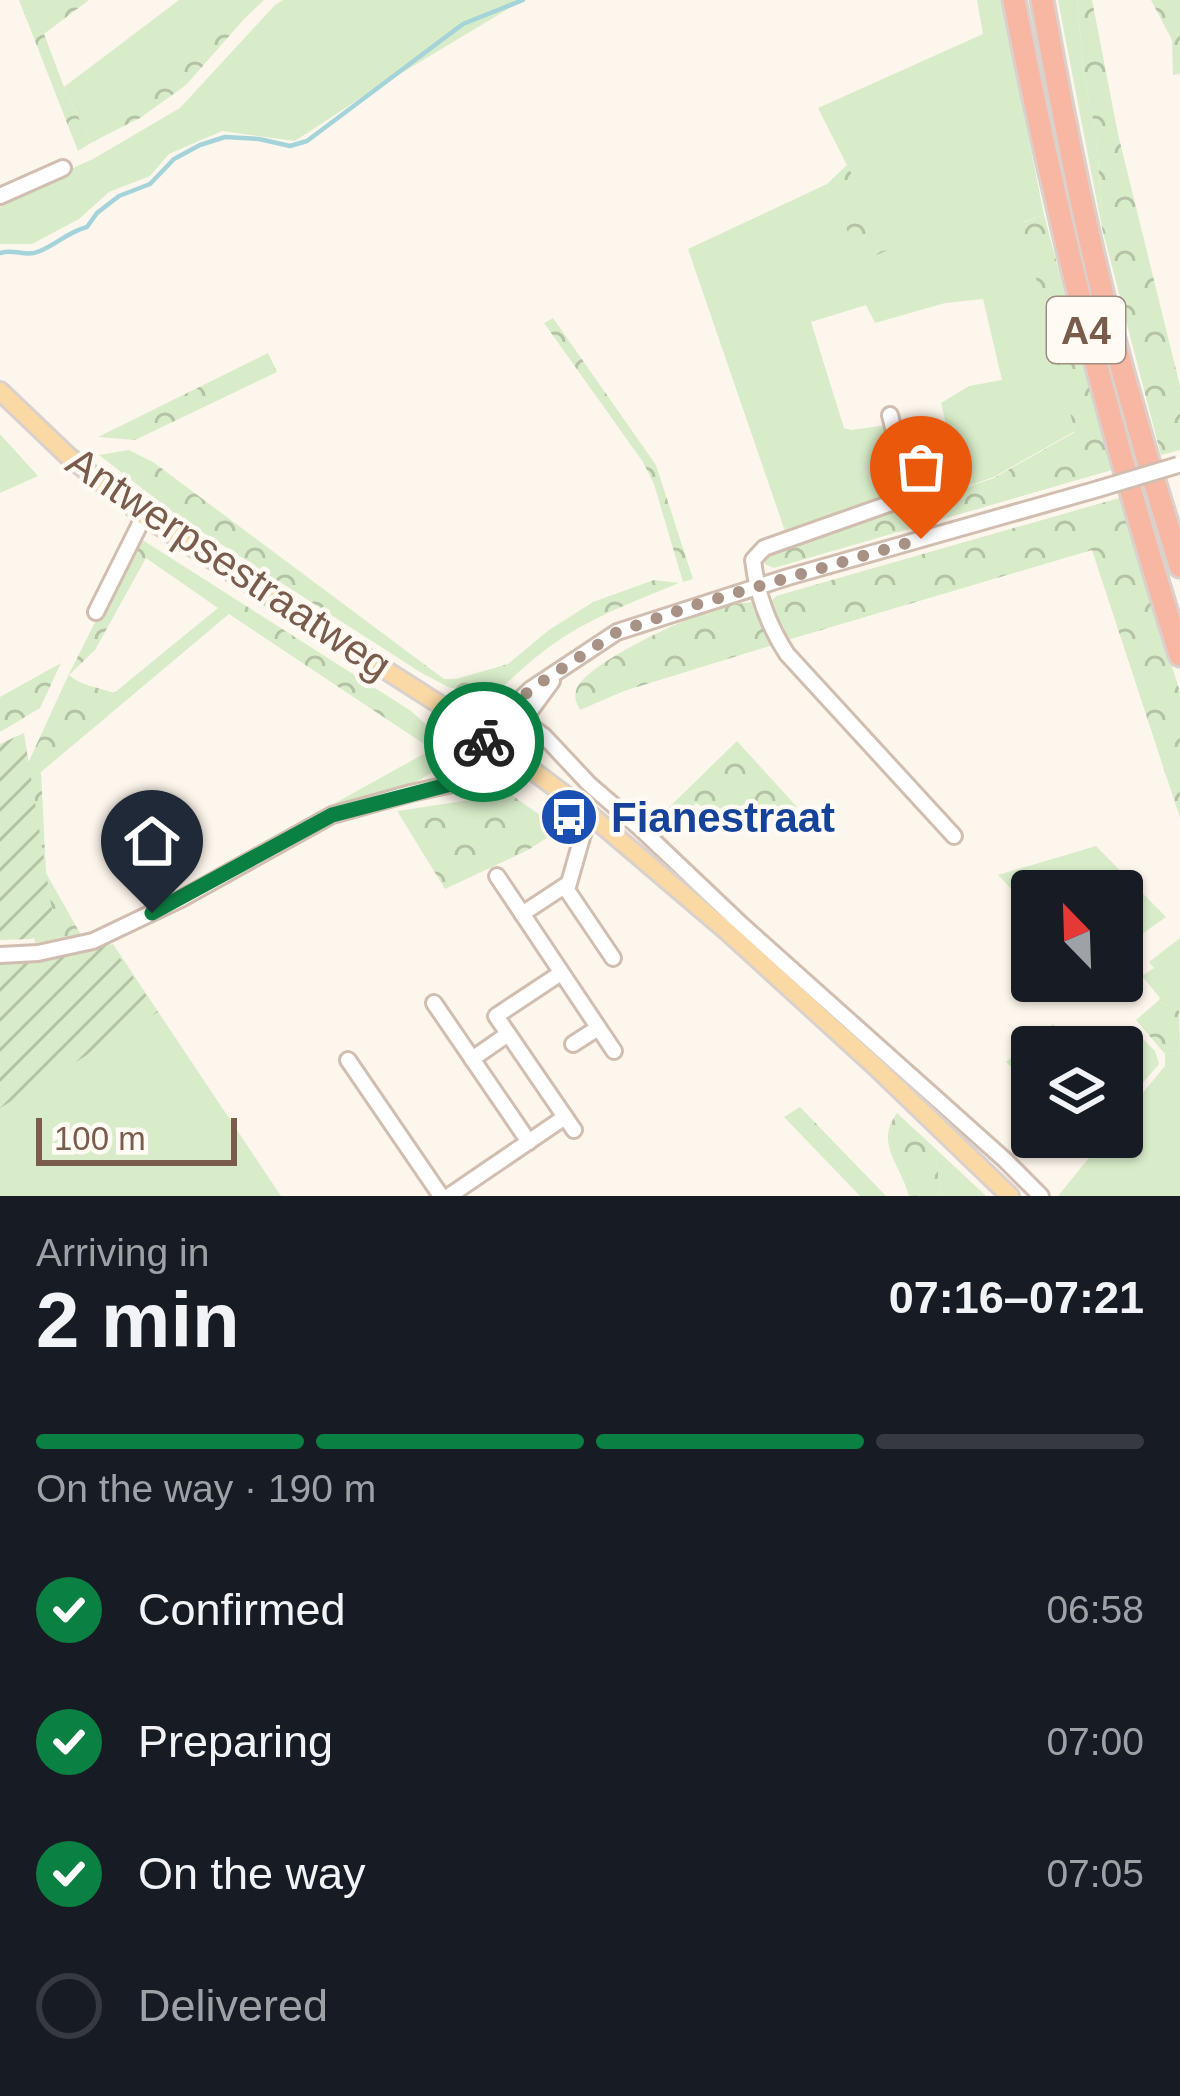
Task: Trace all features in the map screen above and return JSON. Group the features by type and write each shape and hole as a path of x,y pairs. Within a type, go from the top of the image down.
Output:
{"highway":[{"name":"A4","path":"1014,0 1082,315 1180,655"},
{"name":"A4","path":"1042,0 1114,334 1180,566"}],"main road":[{"name":"Antwerpsestraatweg","path":"0,391 68,456 144,516 495,742 592,815 728,932 1010,1196"}],"street":[{"path":"0,196 63,168"},
{"path":"890,415 906,481 896,502 764,548 753,560 756,586 771,630 788,654 954,836"},
{"path":"0,955 38,953 93,941 182,899 332,815 471,780 484,770 509,710 531,689 617,632 756,586 1179,465"},
{"path":"96,612 144,516"},
{"path":"495,742 523,721 556,675"},
{"path":"509,710 544,736 742,926 1041,1196"},
{"path":"592,815 566,885 613,958"},
{"path":"497,876 614,1052"},
{"path":"522,914 566,885"},
{"path":"348,1060 445,1196 529,1142 569,1123 496,1016 561,973"},
{"path":"434,1003 529,1142"},
{"path":"573,1044 598,1028"},
{"path":"472,1058 508,1034"}],"green space":[{"path":"19,0 89,0 44,34 91,143 78,151"},
{"path":"179,0 264,0 245,18 234,7 192,55 115,111 106,135 91,143 64,87"},
{"path":"283,0 523,0 295,141 222,131 169,154 150,176 109,192 79,219 32,244 0,244 0,201 93,159 180,108"},
{"path":"977,0 1001,0 1044,215 1023,222 1075,431 994,477 883,515 897,507 910,484 958,475 941,403 969,386 1002,380 983,299 945,303 875,323 866,305 811,322 844,428 887,425 901,481 897,496 786,534 688,249 827,184 861,261 889,248 818,108 983,34"},
{"path":"1058,0 1077,0 1084,75 1097,138 1102,228"},
{"path":"1077,0 1092,0 1118,134 1180,386 1180,450 1161,455 1102,228 1097,139 1084,75"},
{"path":"1151,0 1180,0 1180,74 1173,75 1172,40"},
{"path":"234,6 245,18 186,85 140,118 106,135 114,111 192,55"},
{"path":"847,165 890,249 861,262 827,184"},
{"path":"1044,215 1112,470 774,568 765,564 764,557 771,553 994,478 1075,432 1022,223"},
{"path":"553,318 656,465 693,579 683,582 643,462 544,323"},
{"path":"268,353 277,372 135,440 98,437"},
{"path":"0,434 38,476 0,493"},
{"path":"129,450 153,462 444,679 508,664 593,602 654,580 679,583 565,636 491,698 448,687 420,672 182,519 99,455"},
{"path":"1119,498 1180,692 1180,818 1092,550 784,641 770,603 776,596"},
{"path":"138,537 411,711 445,742 433,750 229,614 41,772 46,873 81,935 35,943 18,785 68,676","holes":["146,558 218,608 114,693 69,675 95,650"]},
{"path":"753,602 773,645 624,691 580,710 575,694 583,680 618,654 710,611"},
{"path":"61,663 40,708 0,732 0,697"},
{"path":"24,733 55,930 31,939 0,940 0,744"},
{"path":"737,741 797,807 748,833 696,803 659,841 650,830 655,821"},
{"path":"445,742 451,749 442,763 414,783 330,806"},
{"path":"510,794 560,829 528,850 445,889 397,811"},
{"path":"1096,846 1120,870 1015,870"},
{"path":"1011,871 1011,889 998,875"},
{"path":"1143,894 1166,917 1143,933"},
{"path":"1180,938 1180,1018 1179,1011 1158,1001 1143,977 1154,968 1149,962"},
{"path":"110,944 158,1012 0,1108 0,965 46,962"},
{"path":"113,944 281,1196 0,1196 0,964 61,957"},
{"path":"1158,1001 1179,1011 1180,1052 1165,1054 1136,1020"},
{"path":"1143,1039 1155,1051 1159,1064 1143,1083"},
{"path":"1180,1052 1180,1196 1058,1196 1089,1158 1143,1158 1143,1093 1165,1066 1165,1054"},
{"path":"800,1107 886,1196 860,1196 784,1117"},
{"path":"897,1113 940,1153 936,1159 941,1196 909,1196 889,1144"},
{"path":"940,1153 986,1196 941,1196 936,1159"}],"waterway":[{"path":"0,253 35,253 87,227 119,196 150,184 174,159 200,145 225,137 290,146 307,141 463,24 523,0"}],"way so far":[{"path":"484,742 531,689 617,632 921,539"}],"place":[{"name":"Fianestraat","path":"569,817"}],"route":[{"path":"152,913 332,815 451,784 484,742"}]}
